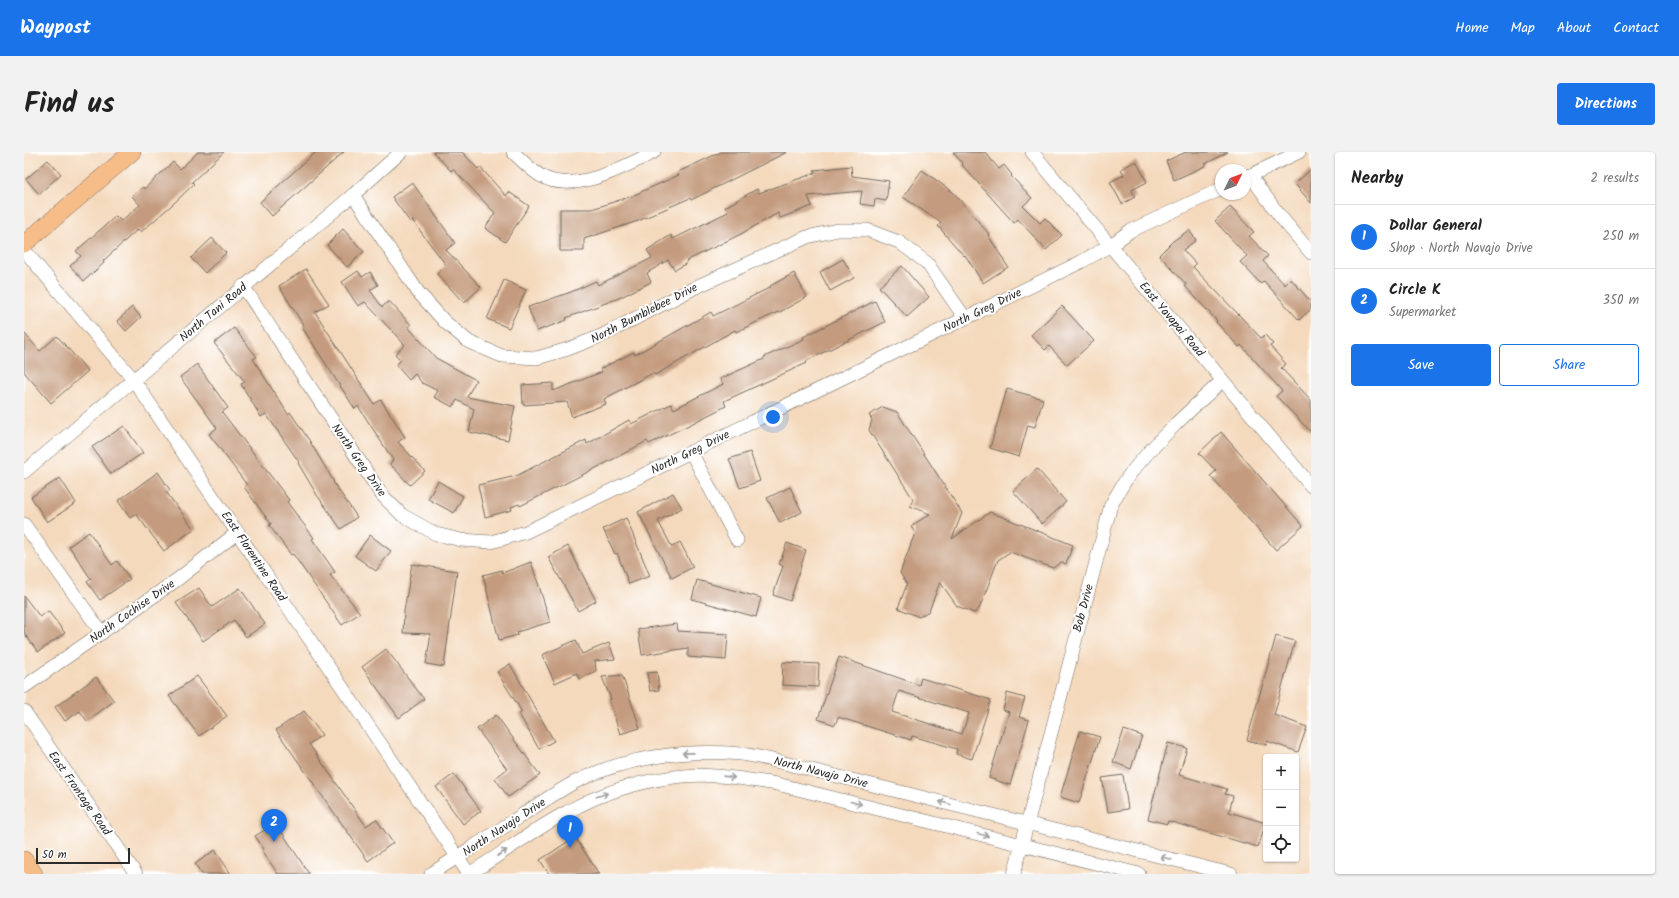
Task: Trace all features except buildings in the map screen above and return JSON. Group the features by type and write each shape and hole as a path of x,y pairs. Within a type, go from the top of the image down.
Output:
{"main road":[{"path":"24,244 132,152"},
{"path":"24,860 34,874"}],"street":[{"name":"North Tani Road","path":"24,472 243,286 353,195 401,152"},
{"path":"513,152 542,177 561,182 589,180 611,173 654,152"},
{"name":"East Yavapai Road","path":"1032,152 1311,486"},
{"path":"1251,175 1299,152"},
{"path":"1251,180 1311,253"},
{"name":"North Greg Drive","path":"243,286 382,495 402,515 436,534 461,540 491,542 526,532 1082,262 1111,245 1130,231 1215,192"},
{"name":"North Bumblebee Drive","path":"353,195 418,292 445,322 469,342 502,356 537,358 568,349 601,336 698,286 807,237 838,230 867,230 899,242 927,263 965,318"},
{"name":"East Florentine Road","path":"24,250 133,379 469,874"},
{"name":"Bob Drive","path":"1014,874 1111,505 1130,475 1150,451 1180,418 1222,380"},
{"path":"691,452 737,540"},
{"path":"24,524 102,633"},
{"name":"North Cochise Drive","path":"24,687 178,579 238,532"},
{"name":"East Frontage Road","path":"24,712 136,874"},
{"name":"North Navajo Drive","path":"431,874 552,795 576,782 613,768 644,759 677,754 722,753 743,754 809,769 1231,874"},
{"path":"804,790 809,769"},
{"name":"North Navajo Drive","path":"469,874 567,812 595,798 628,787 674,776 721,776 777,784 1139,874"}],"place":[{"name":"Circle K","path":"274,842"},
{"name":"Dollar General","path":"570,848"}]}
